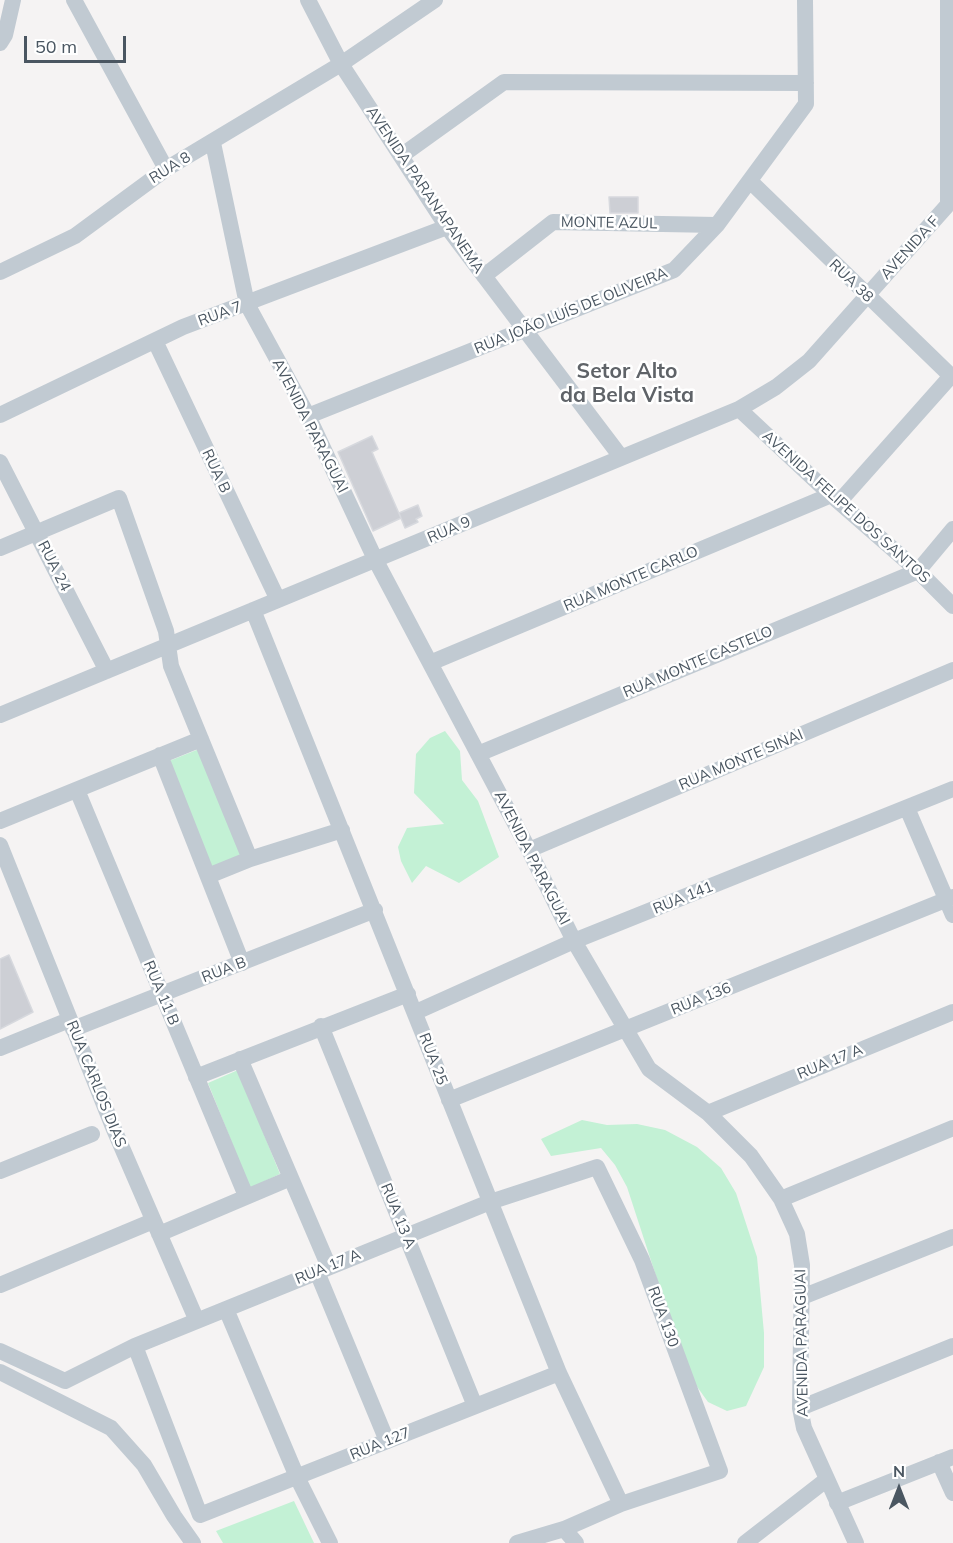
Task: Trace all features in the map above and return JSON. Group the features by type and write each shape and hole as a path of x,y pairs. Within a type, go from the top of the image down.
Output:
{"street":[{"path":"0,43 5,35 13,0"},
{"path":"74,0 166,169"},
{"name":"AVENIDA PARANAPANEMA","path":"308,0 341,64 447,227 621,457"},
{"name":"RUA 8","path":"0,272 75,236 166,169 213,143 341,64 435,0"},
{"name":"RUA JOÃO LUÍS DE OLIVEIRA","path":"308,416 674,270 717,225 751,182 806,104 805,0"},
{"path":"948,0 951,202"},
{"path":"401,156 504,82 806,83"},
{"name":"AVENIDA PARAGUAI","path":"213,143 247,304 308,416 376,561 529,850 574,941 624,1030 649,1069 708,1113 751,1156 781,1199 797,1234 802,1265 800,1408 804,1428 856,1543"},
{"name":"RUA 38","path":"751,182 952,377"},
{"name":"AVENIDA F","path":"867,296 951,202"},
{"name":"MONTE AZUL","path":"484,276 553,222 717,225"},
{"name":"RUA 7","path":"0,415 155,341 447,227"},
{"name":"RUA 9","path":"0,715 169,647 739,409 776,387 809,361 867,296"},
{"name":"RUA B","path":"155,341 278,600"},
{"name":"RUA MONTE CARLO","path":"430,663 835,499 952,377"},
{"name":"AVENIDA FELIPE DOS SANTOS","path":"739,409 835,499 918,571 953,606"},
{"name":"RUA 24","path":"0,462 107,671"},
{"path":"0,548 118,498 166,631 171,666 250,859"},
{"path":"918,571 953,529"},
{"name":"RUA MONTE CASTELO","path":"478,754 918,571"},
{"name":"RUA 25","path":"253,610 559,1373 621,1504"},
{"name":"RUA MONTE SINAI","path":"529,850 953,670"},
{"path":"0,821 201,739"},
{"path":"160,756 242,963"},
{"name":"RUA 141","path":"416,1012 574,941 953,789"},
{"name":"RUA 11 B","path":"77,790 246,1196"},
{"path":"907,808 951,904"},
{"path":"208,876 250,859 342,830"},
{"name":"RUA CARLOS DIAS","path":"0,845 71,1025 197,1321"},
{"name":"RUA 136","path":"449,1100 951,904"},
{"name":"RUA B","path":"0,1048 162,994 375,910"},
{"path":"196,1077 321,1026 408,994"},
{"name":"RUA 17 A","path":"708,1113 953,1012"},
{"name":"RUA 13 A","path":"321,1026 475,1406"},
{"path":"240,1059 291,1178 387,1441"},
{"path":"781,1199 953,1128"},
{"path":"0,1171 92,1134"},
{"name":"RUA 17 A","path":"0,1351 65,1381 135,1346 490,1202 597,1167"},
{"name":"RUA 130","path":"597,1167 642,1260 720,1471 621,1504"},
{"path":"0,1286 291,1178"},
{"path":"802,1297 953,1237"},
{"path":"226,1309 297,1477 330,1543"},
{"name":"RUA 127","path":"135,1346 200,1515 559,1373"},
{"path":"800,1408 953,1346"},
{"path":"0,1372 111,1428 144,1465 193,1543"},
{"path":"837,1503 946,1460 953,1493"},
{"path":"745,1543 826,1480"},
{"path":"517,1543 564,1529 621,1504"},
{"path":"564,1529 576,1543"}],"green space":[{"path":"445,731 460,751 462,780 478,801 499,857 459,883 426,866 412,883 401,861 398,847 407,828 444,824 414,793 416,754 430,738"},
{"path":"199,749 242,855 211,867 169,761"},
{"path":"238,1070 280,1174 250,1188 208,1083"},
{"path":"582,1120 607,1125 637,1124 665,1130 697,1147 721,1168 736,1193 757,1257 764,1333 764,1367 746,1406 727,1411 708,1402 688,1374 627,1187 615,1165 601,1148 551,1156 541,1139"},
{"path":"294,1501 314,1543 223,1543 216,1531"}],"building":[{"path":"609,197 638,197 638,213 610,213"},
{"path":"372,436 378,449 372,452 401,518 373,531 338,452"},
{"path":"418,505 422,516 416,519 418,522 405,528 399,513"},
{"path":"9,955 33,1012 0,1029 0,959"}],"district":[{"name":"Setor Alto da Bela Vista","path":"627,384"}]}
